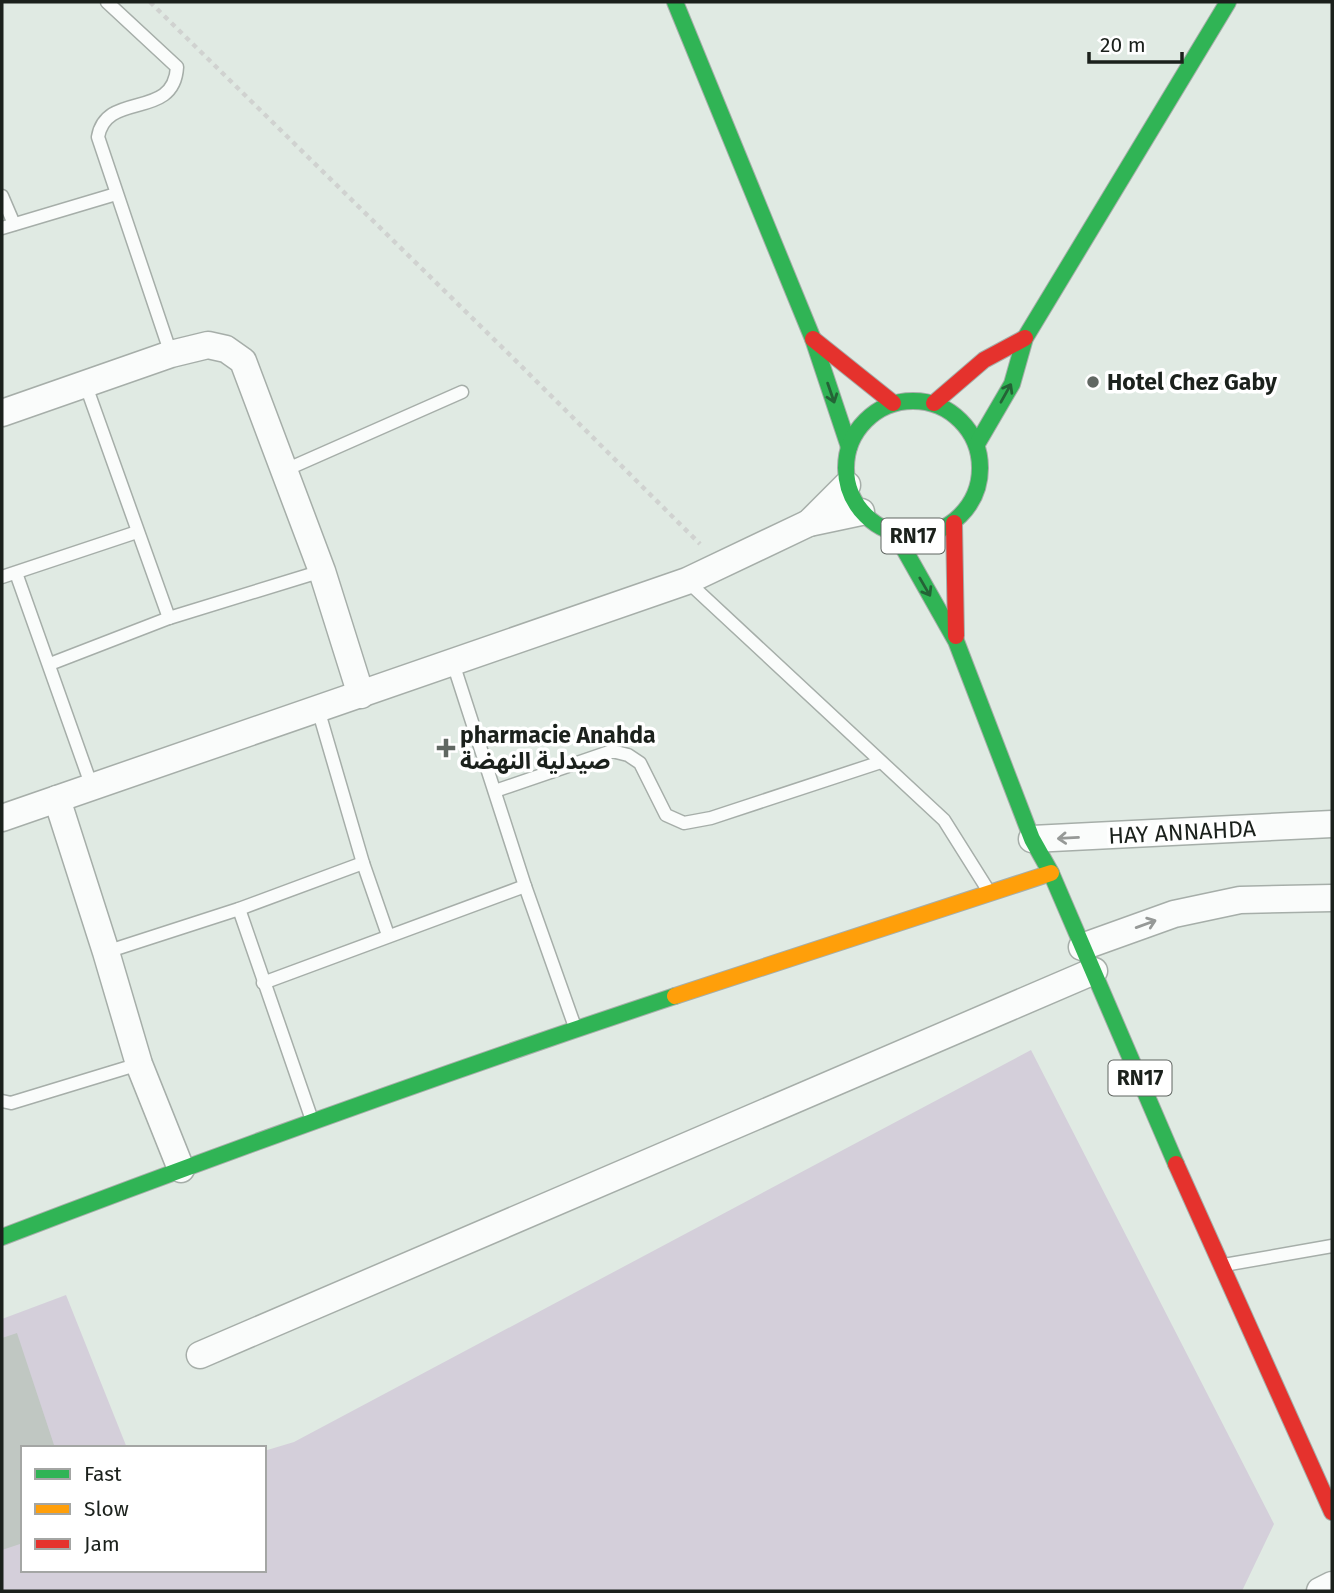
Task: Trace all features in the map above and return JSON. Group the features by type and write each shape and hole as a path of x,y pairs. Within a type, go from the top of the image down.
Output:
{"main road":[{"name":"RN17","path":"675,2 813,339 849,447 847,485 861,512 876,525 895,533 915,536 936,532 954,523 969,507 979,487 981,466 977,444"},
{"path":"977,444 1012,384 1025,338 1228,2"},
{"path":"934,403 984,360 1025,338"},
{"name":"RN17","path":"813,339 893,403"},
{"path":"849,447 859,428 874,413 893,403 914,400 934,403 952,412 967,426 977,444"},
{"name":"RN17","path":"954,523 956,641"},
{"name":"RN17","path":"895,533 956,641 1032,839 1051,873 1220,1266 1332,1511"},
{"path":"2,1237 576,1029 1051,873"}],"street":[{"path":"2,413 171,354 208,345 226,349 243,361 322,571 361,695"},
{"path":"809,523 847,485"},
{"path":"2,818 687,581 809,523 861,512"},
{"path":"57,799 139,1064 181,1170"},
{"name":"HAY ANNAHDA","path":"1032,839 1332,824"},
{"path":"1082,947 1174,914 1240,900 1332,898"},
{"path":"200,1355 1094,971"},
{"path":"1320,1591 1332,1585"}],"lane":[{"path":"107,2 177,67 172,88 163,96 108,115 100,125 98,137 171,354"},
{"path":"2,196 8,226 117,194"},
{"path":"85,383 169,618"},
{"path":"284,471 462,392"},
{"path":"2,577 137,532"},
{"path":"50,664 169,618 322,571"},
{"path":"16,573 92,787"},
{"path":"687,581 944,820 990,894"},
{"path":"453,663 525,886 576,1029"},
{"path":"318,709 363,863 388,935"},
{"path":"495,791 612,751 628,755 640,763 666,815 684,823 711,818 881,762"},
{"path":"106,952 239,909 363,863"},
{"path":"263,983 525,886"},
{"path":"239,909 312,1123"},
{"path":"2,1101 11,1103 139,1064"},
{"path":"1220,1266 1332,1247"}],"path":[{"path":"150,2 508,352 720,565"}],"shaded area":[{"path":"1031,1050 1274,1524 1242,1591 2,1591 2,1319 66,1295 126,1446 21,1446 21,1572 266,1572 266,1450 294,1442"}],"building":[{"path":"17,1333 54,1446 21,1446 21,1544 2,1550 2,1338"}],"traffic: fast":[{"path":"675,2 813,339 849,447"},
{"path":"977,444 1012,384 1025,338 1228,2"},
{"path":"913,401 939,406 961,420 975,442 980,468 975,494 961,516 939,530 913,535 887,530 865,516 851,494 846,468 851,442 865,420 887,406 913,401"},
{"path":"895,533 956,641 1032,839 1051,873 1176,1164"},
{"path":"2,1237 337,1113 675,996"}],"traffic: slow":[{"path":"675,996 1051,873"}],"traffic: jam":[{"path":"934,403 984,360 1025,338"},
{"path":"813,339 893,403"},
{"path":"954,523 956,636"},
{"path":"1176,1164 1332,1512"}],"place":[{"name":"Hotel Chez Gaby","path":"1093,382"},
{"name":"pharmacie Anahda صيدلية النهضة","path":"446,748"}]}
